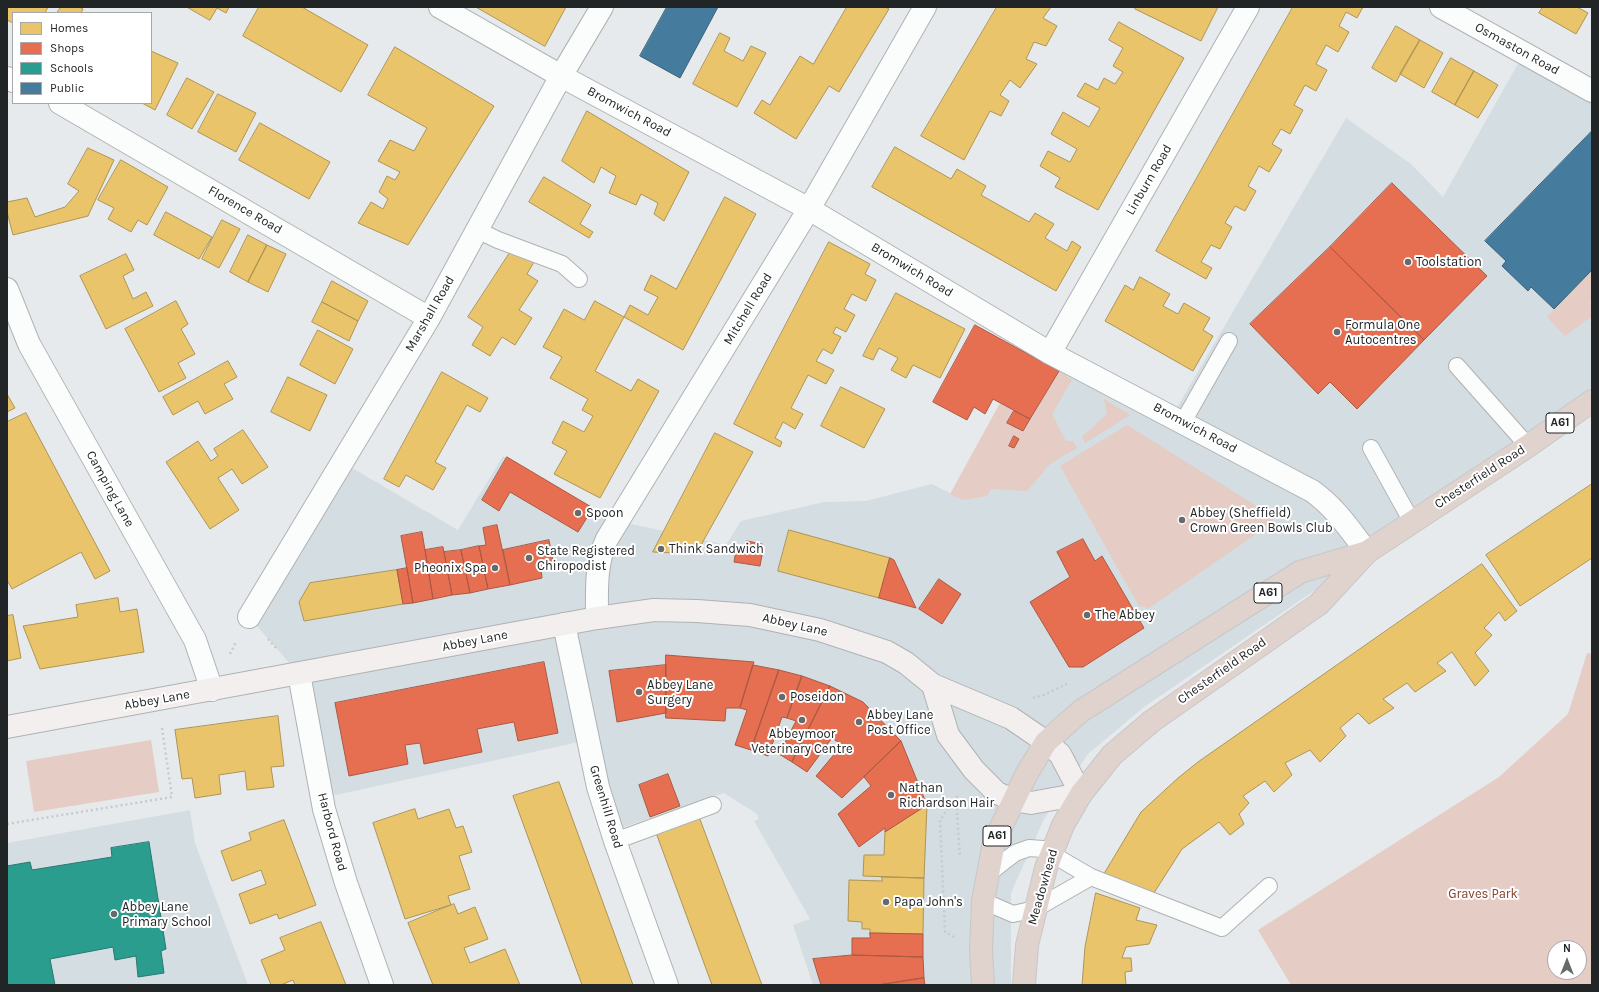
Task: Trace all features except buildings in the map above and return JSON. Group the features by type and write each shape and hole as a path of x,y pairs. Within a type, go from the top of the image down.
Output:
{"highway":[{"name":"Chesterfield Road","path":"1081,794 1112,755 1152,720 1319,604 1367,552 1528,446 1592,401"},
{"name":"Chesterfield Road","path":"1046,742 1081,711 1300,572 1367,552"},
{"name":"A61","path":"983,985 981,951 983,901 994,842 1013,800 1046,742"},
{"name":"Meadowhead","path":"1024,985 1027,945 1046,868 1063,825 1081,794"}],"main road":[{"name":"Abbey Lane","path":"7,727 597,618 654,610 750,615 820,630 888,652 906,663 933,685 1012,718 1060,754 1081,794"},
{"path":"933,685 948,735 974,770 997,793 1013,800 1031,803 1081,794"}],"street":[{"name":"Bromwich Road","path":"440,7 561,76 809,209 1050,352 1312,491 1325,500 1367,552"},
{"name":"Marshall Road","path":"249,617 429,318 561,76 602,7"},
{"name":"Mitchell Road","path":"597,618 598,568 601,552 607,539 809,209 925,7"},
{"name":"Linburn Road","path":"1050,352 1248,7"},
{"name":"Osmaston Road","path":"1441,7 1592,91"},
{"name":"Florence Road","path":"62,104 429,318"},
{"name":"Camping Lane","path":"7,289 29,344 195,640 212,690"},
{"name":"Greenhill Road","path":"564,624 593,768 615,841 667,985"},
{"name":"Harbord Road","path":"299,674 324,809 346,883 382,985"}],"lane":[{"path":"477,230 562,264 578,279"},
{"path":"1183,422 1229,341"},
{"path":"1457,366 1528,446"},
{"path":"1371,448 1412,522"},
{"path":"615,841 713,805"},
{"path":"988,874 1015,853 1029,848 1043,849 1091,877 1222,928 1269,886"},
{"path":"983,901 1013,914 1035,910 1091,877"}],"path":[{"path":"1030,698 1060,688"},
{"path":"7,824 172,797 161,726"},
{"path":"956,798 940,820 944,932 981,951"}],"shaded area":[{"path":"1524,53 1592,91 1592,401 1144,707 1088,754 1044,819 1011,893 1011,985 813,985 793,925 810,919 754,821 759,819 757,814 724,793 612,831 588,740 322,798 299,674 249,617 342,462 458,530 503,456 618,521 726,545 741,521 824,502 866,501 932,484 963,500 1030,419 1059,371 1056,355 1172,416 1346,118 1411,164 1443,197"},
{"name":"Abbey Lane Primary School","path":"190,810 195,843 248,985 7,985 7,843"}],"green space":[{"path":"1592,270 1592,301 1589,303 1592,306 1592,316 1565,336 1547,317"},
{"path":"1059,371 1072,380 1052,414 1066,441 1073,441 1077,448 1050,464 1027,491 991,489 987,496 963,500 950,494 1000,403 1030,419"},
{"path":"1104,399 1130,415 1085,443 1082,437 1107,414"},
{"name":"Abbey (Sheffield) Crown Green Bowls Club","path":"1127,425 1274,517 1272,523 1149,608 1139,606 1060,466"},
{"name":"Graves Park","path":"1587,653 1592,654 1592,985 1291,985 1258,930 1499,777 1568,714"},
{"path":"151,740 159,792 34,812 26,761"}],"place":[{"name":"Toolstation","path":"1408,262"},
{"name":"Formula One Autocentres","path":"1337,332"},
{"name":"Spoon","path":"578,513"},
{"name":"Abbey (Sheffield) Crown Green Bowls Club","path":"1182,520"},
{"name":"Think Sandwich","path":"661,549"},
{"name":"State Registered Chiropodist","path":"529,558"},
{"name":"Pheonix Spa","path":"495,568"},
{"name":"The Abbey","path":"1087,615"},
{"name":"Abbey Lane Surgery","path":"639,692"},
{"name":"Poseidon","path":"782,697"},
{"name":"Abbeymoor Veterinary Centre","path":"802,720"},
{"name":"Abbey Lane Post Office","path":"859,722"},
{"name":"Nathan Richardson Hair","path":"891,795"},
{"name":"Papa John's","path":"886,902"},
{"name":"Abbey Lane Primary School","path":"114,914"}]}
